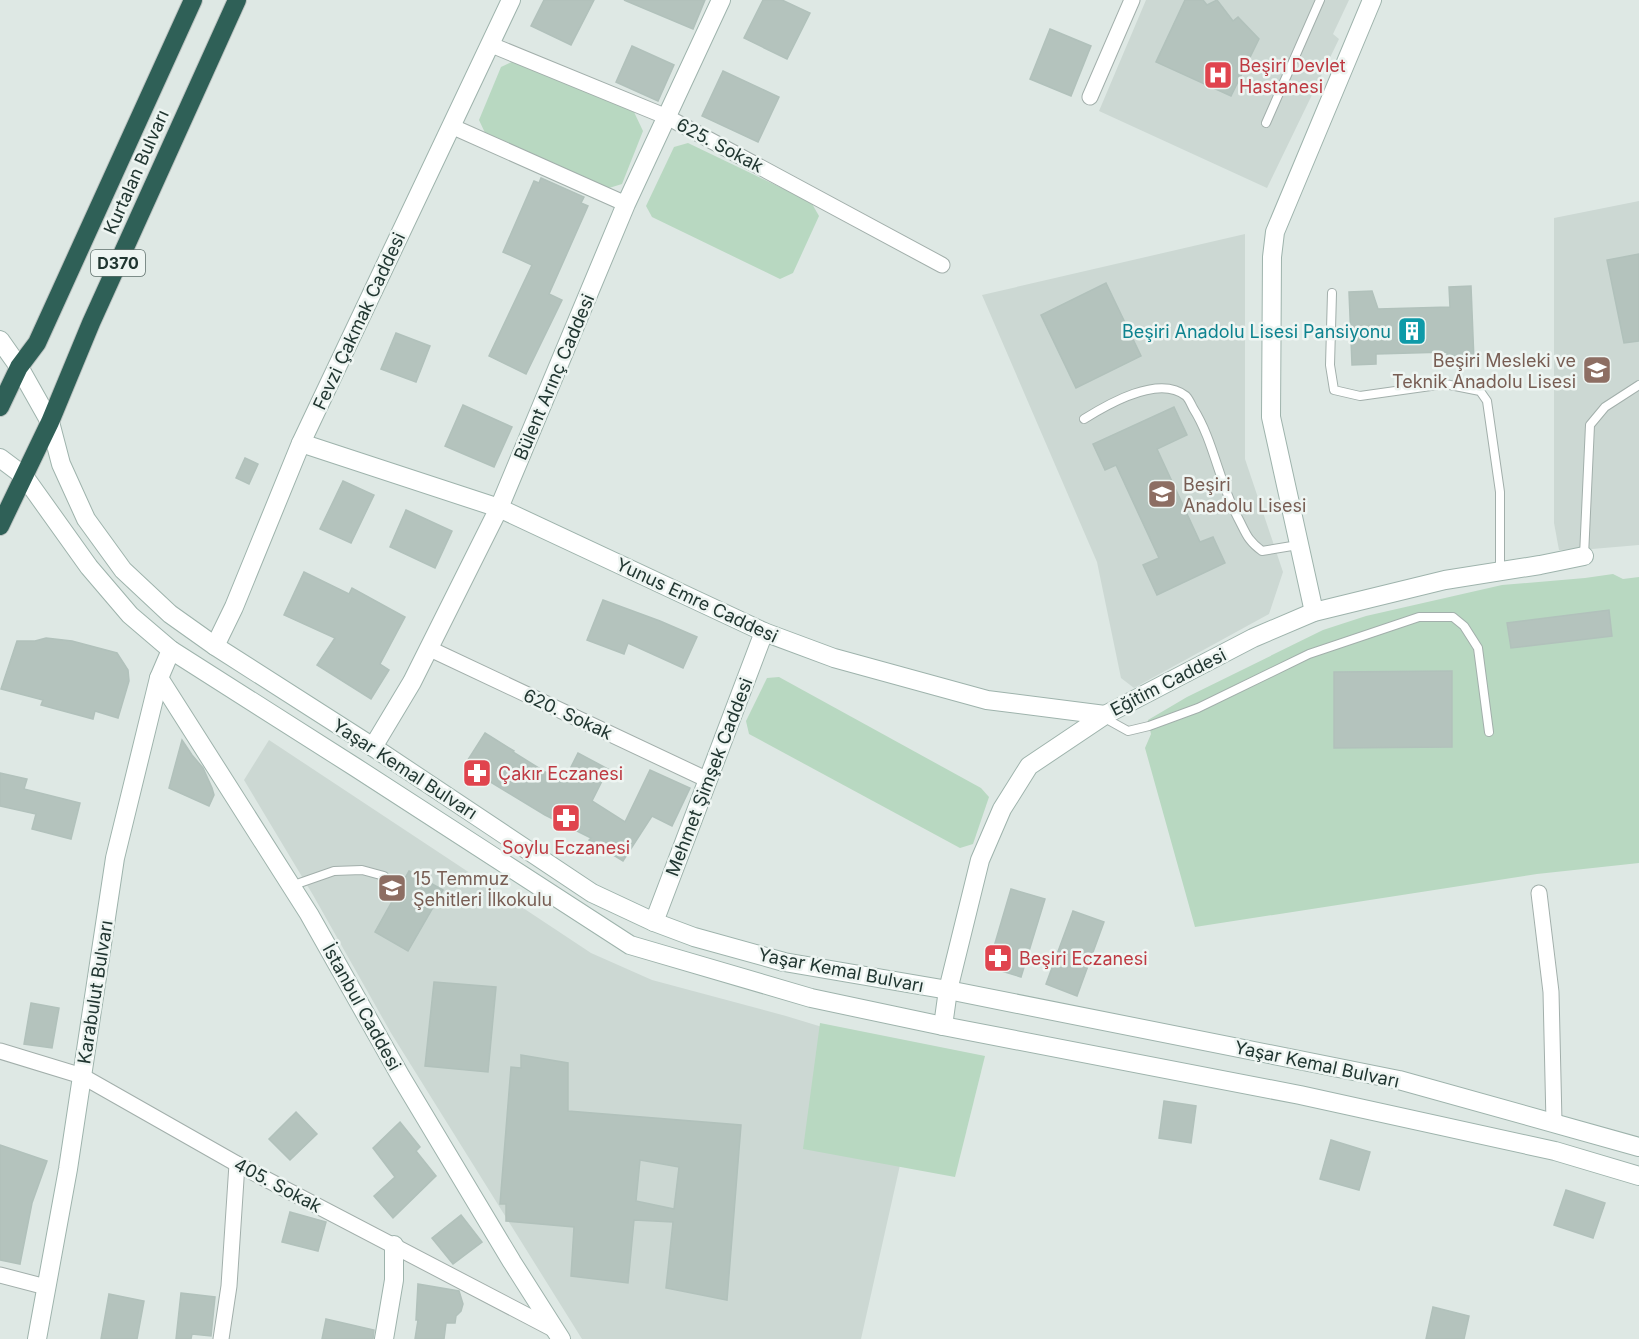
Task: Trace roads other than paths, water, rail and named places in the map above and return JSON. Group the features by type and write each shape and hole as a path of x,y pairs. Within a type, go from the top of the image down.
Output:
{"highway":[{"name":"Kurtalan Bulvarı","path":"0,407 19,367 37,343 194,0"},
{"name":"Kurtalan Bulvarı","path":"0,526 50,422 91,323 237,0"}],"street":[{"name":"Fevzi Çakmak Caddesi","path":"215,646 234,607 301,442 511,0"},
{"name":"Bülent Arınç Caddesi","path":"372,747 412,682 499,508 626,204 721,0"},
{"path":"1090,97 1132,0"},
{"path":"1314,612 1271,417 1272,257 1275,232 1372,0"},
{"name":"625. Sokak","path":"489,44 667,117 942,265"},
{"path":"451,126 626,204"},
{"name":"Yaşar Kemal Bulvarı","path":"0,340 19,367 50,422 61,464 86,519 123,570 171,614 215,646 592,893 654,922 694,937 784,962 948,990 1399,1080 1639,1147"},
{"name":"Yunus Emre Caddesi","path":"301,442 499,508 764,632 834,658 987,699 1105,715"},
{"name":"Yaşar Kemal Bulvarı","path":"0,458 24,476 89,567 130,615 171,650 630,945 811,998 1312,1098 1555,1151 1639,1176"},
{"name":"Eğitim Caddesi","path":"943,1026 948,990 980,860 1002,809 1029,766 1105,715 1253,638 1314,612 1444,580 1540,565 1584,555"},
{"name":"Mehmet Şimşek Caddesi","path":"654,922 764,632"},
{"name":"620. Sokak","path":"428,648 708,780"},
{"name":"Karabulut Bulvarı","path":"37,1339 68,1169 115,858 159,678 171,650"},
{"name":"İstanbul Caddesi","path":"159,678 309,914 400,1077 557,1334"},
{"path":"1539,893 1551,992 1554,1122"},
{"name":"405. Sokak","path":"0,1051 82,1076 237,1164 394,1245 557,1334"},
{"path":"221,1339 229,1286 237,1164"},
{"path":"384,1339 394,1280 394,1245"},
{"path":"0,1275 46,1287"}],"lane":[{"path":"1266,123 1320,0"},
{"path":"1332,293 1330,364 1334,390 1360,396 1445,384 1480,391 1487,401 1500,492 1500,571"},
{"path":"1584,555 1590,425 1605,407 1639,385"},
{"path":"1084,419 1107,405 1144,390 1172,389 1186,397 1202,421 1229,502 1250,542 1262,550 1298,545"},
{"path":"1105,715 1110,721 1128,730 1149,726 1198,708 1309,654 1419,617 1454,617 1464,626 1478,648 1489,732"},
{"path":"291,886 334,871 362,870 384,876"}],"place":[{"name":"Beşiri Devlet Hastanesi","path":"1218,75"},
{"name":"Beşiri Anadolu Lisesi Pansiyonu","path":"1412,331"},
{"name":"Beşiri Mesleki ve Teknik Anadolu Lisesi","path":"1597,370"},
{"name":"Beşiri Anadolu Lisesi","path":"1162,494"},
{"name":"Çakır Eczanesi","path":"477,773"},
{"name":"Soylu Eczanesi","path":"566,818"},
{"name":"15 Temmuz Şehitleri İlkokulu","path":"392,888"},
{"name":"Beşiri Eczanesi","path":"998,958"}]}
